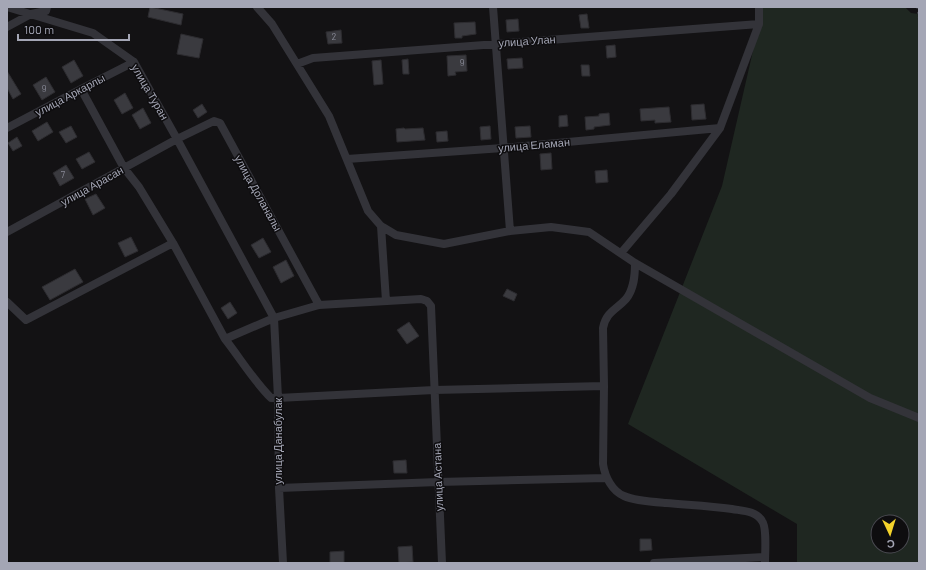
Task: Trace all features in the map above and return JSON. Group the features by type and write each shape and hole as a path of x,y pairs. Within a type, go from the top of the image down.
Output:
{"street":[{"name":"улица Туран","path":"7,7 93,33 134,62 274,318"},
{"path":"7,27 31,14 46,11 47,7"},
{"path":"257,7 272,24 329,116 368,211 381,226 396,235 444,244 510,231 551,227 589,232 635,263 870,398 919,418"},
{"path":"493,7 510,231"},
{"path":"621,253 671,194 720,128 759,24 759,7"},
{"name":"улица Улан","path":"297,64 313,58 759,24"},
{"name":"улица Аркарлы","path":"7,128 134,62"},
{"path":"81,89 124,168 139,187 173,243 225,339 260,388 270,398 434,390 604,386"},
{"name":"улица Доланалы","path":"177,139 214,120 220,123 319,305"},
{"name":"улица Еламан","path":"347,159 503,148 720,128"},
{"name":"улица Арасан","path":"7,232 177,139"},
{"path":"225,339 274,318 319,305 386,301 381,226"},
{"path":"7,302 26,320 173,243"},
{"path":"635,263 635,278 631,290 626,298 608,315 604,321 603,328 603,464 606,478 614,489 623,496 642,501 724,508 748,512 758,516 763,522 764,530 765,560 654,563"},
{"name":"улица Астана","path":"386,301 420,298 427,301 431,306 442,563"},
{"name":"улица Данабулак","path":"274,318 278,398 282,563"},
{"path":"279,488 606,478"}],"path":[{"path":"917,7 919,20"}],"shaded area":[{"path":"763,7 905,7 911,13 919,14 919,563 797,563 797,524 628,424 722,186"}],"building":[{"path":"150,7 183,14 181,25 148,17"},
{"path":"587,14 589,28 581,28 579,15"},
{"path":"518,19 519,31 507,32 506,20"},
{"path":"475,22 476,34 462,36 462,38 455,38 454,23"},
{"path":"341,30 342,43 328,44 326,32"},
{"path":"181,34 203,39 199,58 177,54"},
{"path":"615,45 616,57 607,58 606,46"},
{"path":"466,55 467,71 455,72 456,75 448,76 447,56"},
{"path":"522,58 523,68 508,69 507,59"},
{"path":"408,59 409,74 403,74 402,60"},
{"path":"74,60 83,76 71,83 62,67"},
{"path":"381,60 383,84 374,85 372,61"},
{"path":"581,65 589,65 590,76 582,76"},
{"path":"7,71 21,94 13,99 7,88"},
{"path":"46,77 55,92 42,100 33,85"},
{"path":"125,93 133,108 122,114 114,100"},
{"path":"202,104 207,112 198,118 193,110"},
{"path":"704,104 706,119 692,120 691,105"},
{"path":"669,107 671,122 655,123 655,120 641,121 640,109"},
{"path":"143,108 151,123 140,129 132,115"},
{"path":"609,113 610,125 594,127 594,129 586,130 585,117 599,116 599,114"},
{"path":"567,115 568,126 559,127 559,116"},
{"path":"47,122 53,132 38,141 32,131"},
{"path":"71,126 77,137 66,143 59,132"},
{"path":"490,126 491,139 481,140 480,127"},
{"path":"530,126 531,137 516,138 515,127"},
{"path":"423,128 425,140 397,142 396,129"},
{"path":"447,131 448,141 437,142 436,132"},
{"path":"17,137 22,146 13,151 8,143"},
{"path":"89,152 95,162 82,169 76,159"},
{"path":"551,153 552,169 541,170 540,154"},
{"path":"66,165 74,178 60,186 53,173"},
{"path":"607,170 608,182 596,183 595,171"},
{"path":"96,194 105,208 93,215 85,199"},
{"path":"131,237 138,251 125,257 118,243"},
{"path":"263,238 271,252 259,258 251,245"},
{"path":"286,260 294,276 281,283 273,267"},
{"path":"75,269 83,282 50,300 42,287"},
{"path":"507,289 517,294 514,301 503,296"},
{"path":"230,302 237,313 228,319 221,308"},
{"path":"409,322 419,336 407,344 397,330"},
{"path":"406,460 407,473 394,473 393,461"},
{"path":"640,539 651,539 652,550 640,551"},
{"path":"412,546 413,562 399,563 398,547"},
{"path":"344,551 344,563 330,563 330,552"}]}
